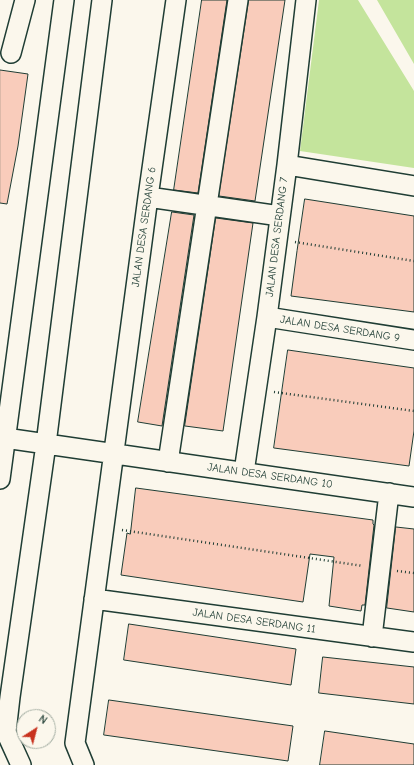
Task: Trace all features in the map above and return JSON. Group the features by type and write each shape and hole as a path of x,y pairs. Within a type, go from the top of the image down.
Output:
{"street":[{"path":"12,53 25,0"},
{"path":"0,479 64,0"},
{"path":"21,765 6,732 46,444 102,0"},
{"name":"JALAN DESA SERDANG 6","path":"84,765 75,743 104,527 119,455 148,197 176,0"},
{"path":"168,462 238,0"},
{"name":"JALAN DESA SERDANG 7","path":"244,472 267,318 287,165 306,0"},
{"path":"287,165 414,186"},
{"path":"148,197 280,216"},
{"name":"JALAN DESA SERDANG 9","path":"267,318 414,340"},
{"name":"JALAN DESA SERDANG 10","path":"5,438 414,497"},
{"path":"372,637 389,493"},
{"name":"JALAN DESA SERDANG 11","path":"94,599 414,642"}],"path":[{"path":"277,239 414,260"},
{"path":"256,390 414,411"},
{"path":"104,527 414,573"}],"green space":[{"path":"319,0 358,0 414,91 414,168 300,151"},
{"path":"377,0 414,0 414,64"}],"building":[{"path":"202,0 227,0 198,193 174,190"},
{"path":"249,0 285,0 255,201 219,196"},
{"path":"0,70 28,74 18,146 7,204 0,203"},
{"path":"305,199 414,216 414,312 291,296"},
{"path":"172,212 194,215 162,426 138,422"},
{"path":"216,218 253,223 223,431 185,426"},
{"path":"288,350 414,368 414,431 409,466 274,448"},
{"path":"136,488 373,520 374,525 365,605 362,605 361,611 329,606 334,557 310,554 303,602 121,575 127,533 130,534"},
{"path":"396,527 414,529 414,612 387,608"},
{"path":"129,624 296,649 291,685 124,660"},
{"path":"323,657 414,667 414,704 319,693"},
{"path":"109,700 293,726 288,761 104,735"},
{"path":"325,731 414,744 414,765 320,765"}]}
